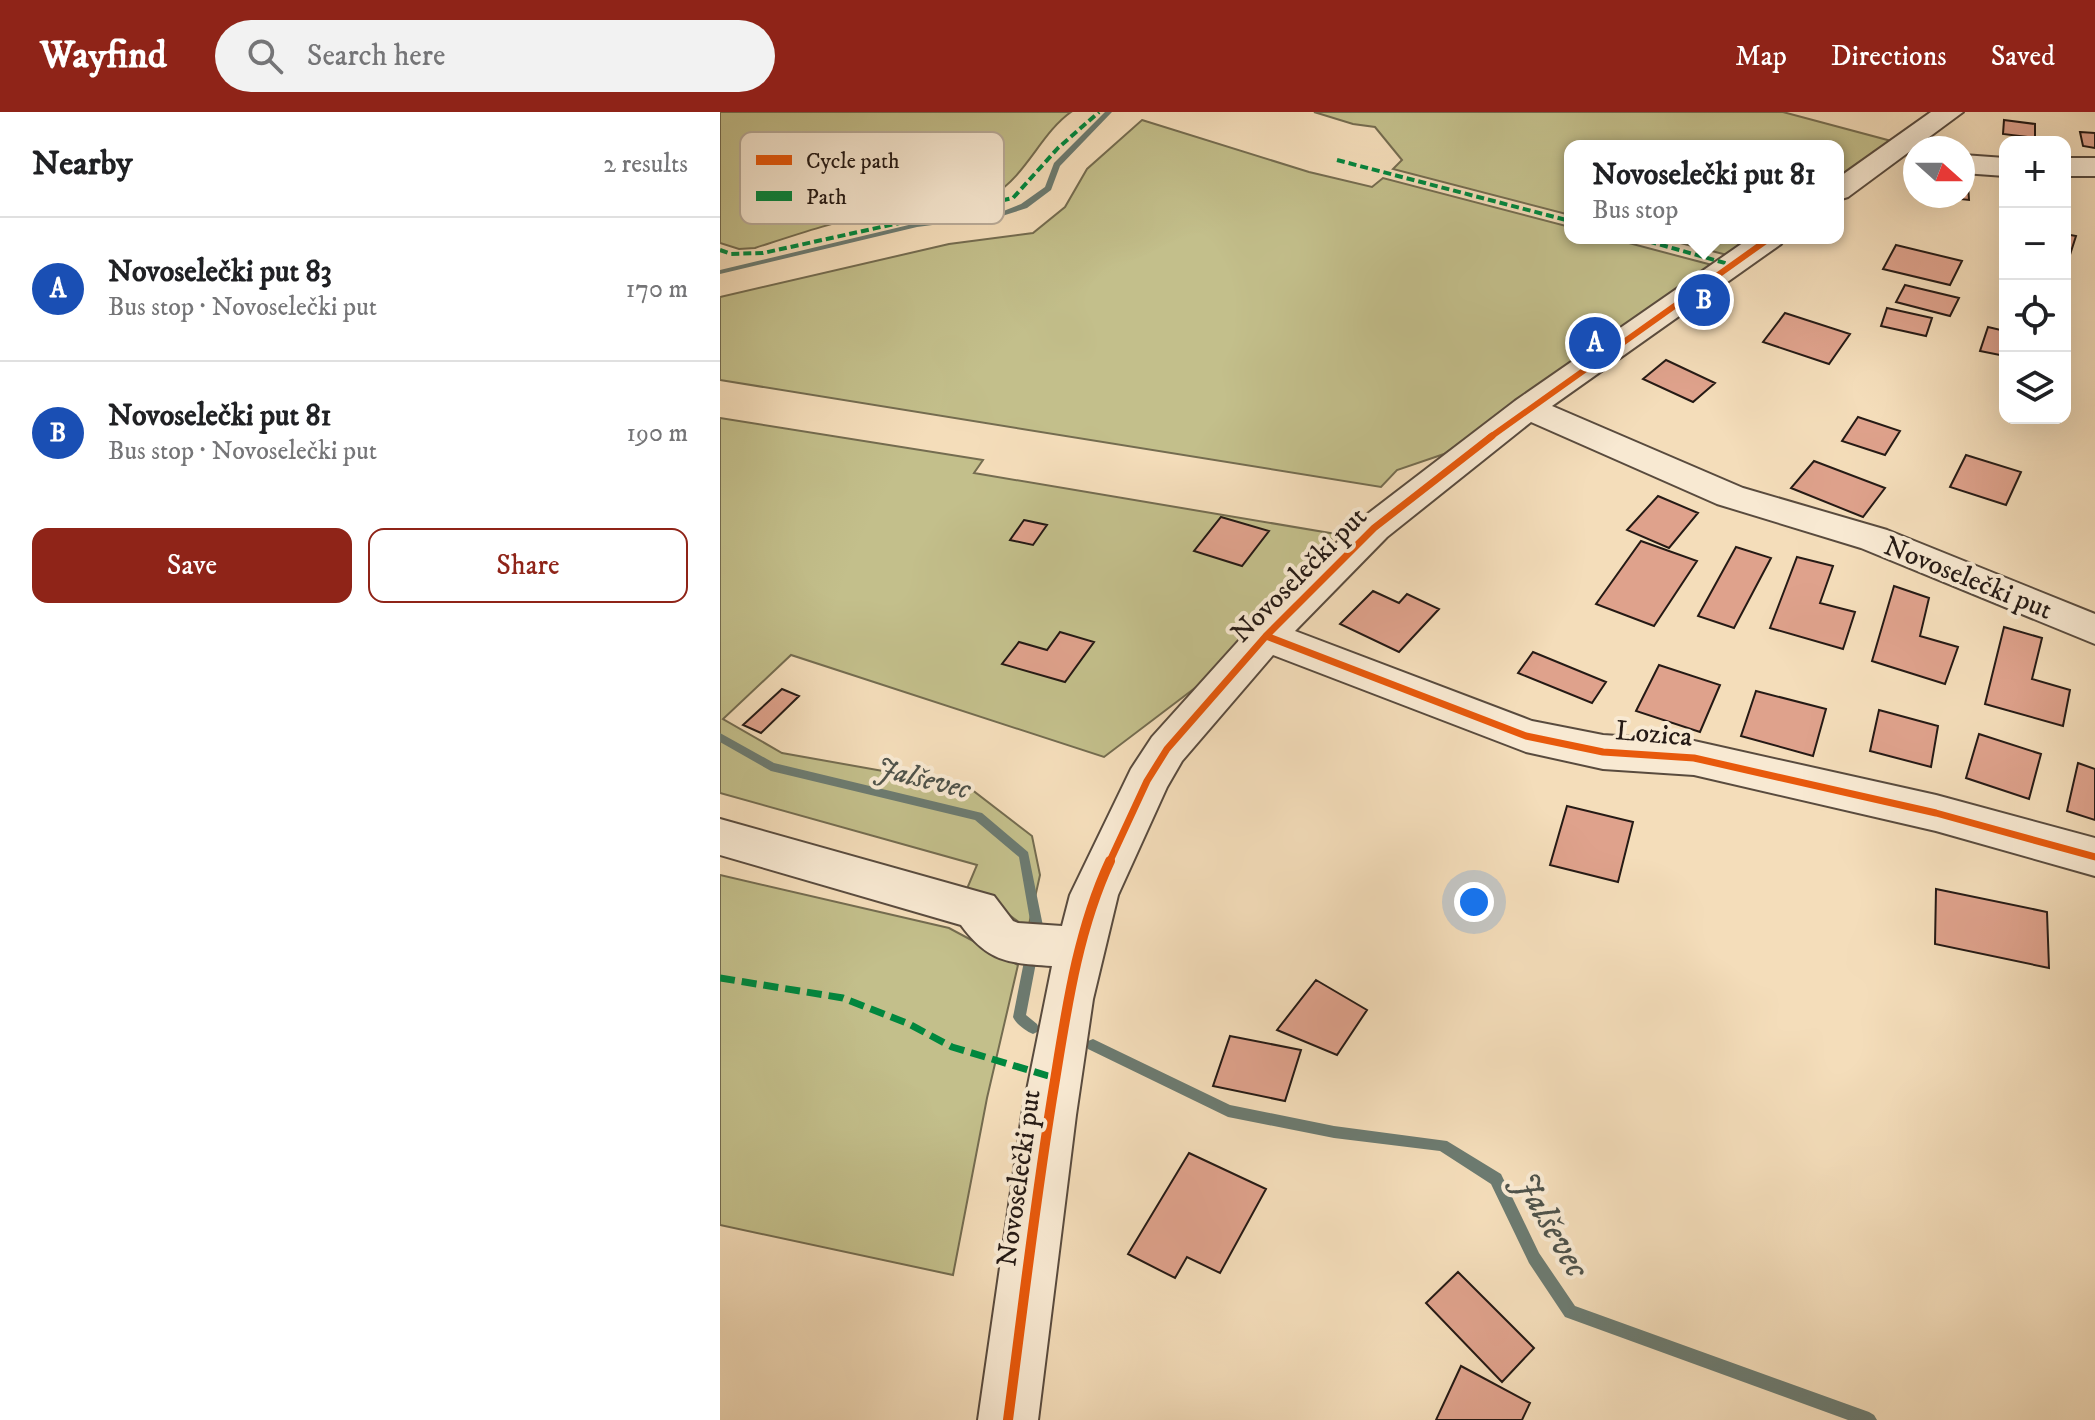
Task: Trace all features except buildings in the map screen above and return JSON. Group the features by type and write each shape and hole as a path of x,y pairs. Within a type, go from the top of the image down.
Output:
{"street":[{"path":"1923,136 1949,112"},
{"path":"1844,188 1903,154"},
{"path":"1975,165 1999,167"},
{"path":"2071,167 2095,167"},
{"name":"Novoselečki put","path":"1008,1420 1049,1115 1068,999 1051,946 1094,895 1147,781 1167,749 1266,636 1374,528 1527,408 1761,244"},
{"name":"Novoselečki put","path":"1527,408 1730,496 1874,539 2095,630"},
{"name":"Lozica","path":"1266,636 1526,736 1603,752 1694,758 1936,813 2095,857"},
{"path":"720,837 977,910 996,935 1051,946"}],"shaded area":[{"path":"720,112 1071,112 1004,188 1004,132 740,132 740,224 831,224 755,248 739,249 720,243"},
{"path":"1314,112 1783,112 1895,142 1844,176 1844,140 1564,140 1564,213 1393,169 1402,160 1375,127"},
{"path":"1142,120 1309,172 1372,187 1383,178 1564,225 1564,244 1633,244 1712,265 1444,454 1397,470 1381,487 720,380 720,297 949,244 1033,233 1065,207 1087,169"},
{"path":"1684,244 1749,244 1731,256"},
{"path":"720,418 983,460 974,473 1336,534 1245,650 1104,757 791,655 723,719 782,753 967,786 1032,836 1040,875 1028,929 993,903 966,891 977,865 720,793"},
{"path":"720,875 949,928 1018,965 987,1098 953,1275 720,1225"}],"waterway":[{"path":"1004,213 1024,206 1048,188 1057,165 1109,112"},
{"path":"720,272 925,224"},
{"name":"Jalševec","path":"720,737 771,767 978,816 1024,855 1037,926 1019,1017 1033,1028"},
{"name":"Jalševec","path":"1093,1045 1228,1111 1334,1132 1442,1145 1496,1179 1534,1258 1570,1312 1869,1420"}],"marked path":[{"path":"1004,200 1013,198 1058,148 1099,112"},
{"path":"1337,160 1564,219"},
{"path":"720,250 731,254 763,253 895,224"},
{"path":"1658,244 1732,265"},
{"path":"720,978 843,998 909,1024 952,1047 1055,1078"}],"cycle path":[{"path":"1008,1420 1049,1115 1068,999 1094,895 1147,781 1167,749 1266,636 1374,528 1527,408 1761,244"},
{"path":"1266,636 1526,736 1603,752 1694,758 1936,813 2095,857"}],"place":[{"name":"Novoselečki put 81","path":"1704,300"},
{"name":"Novoselečki put 83","path":"1595,343"}]}
